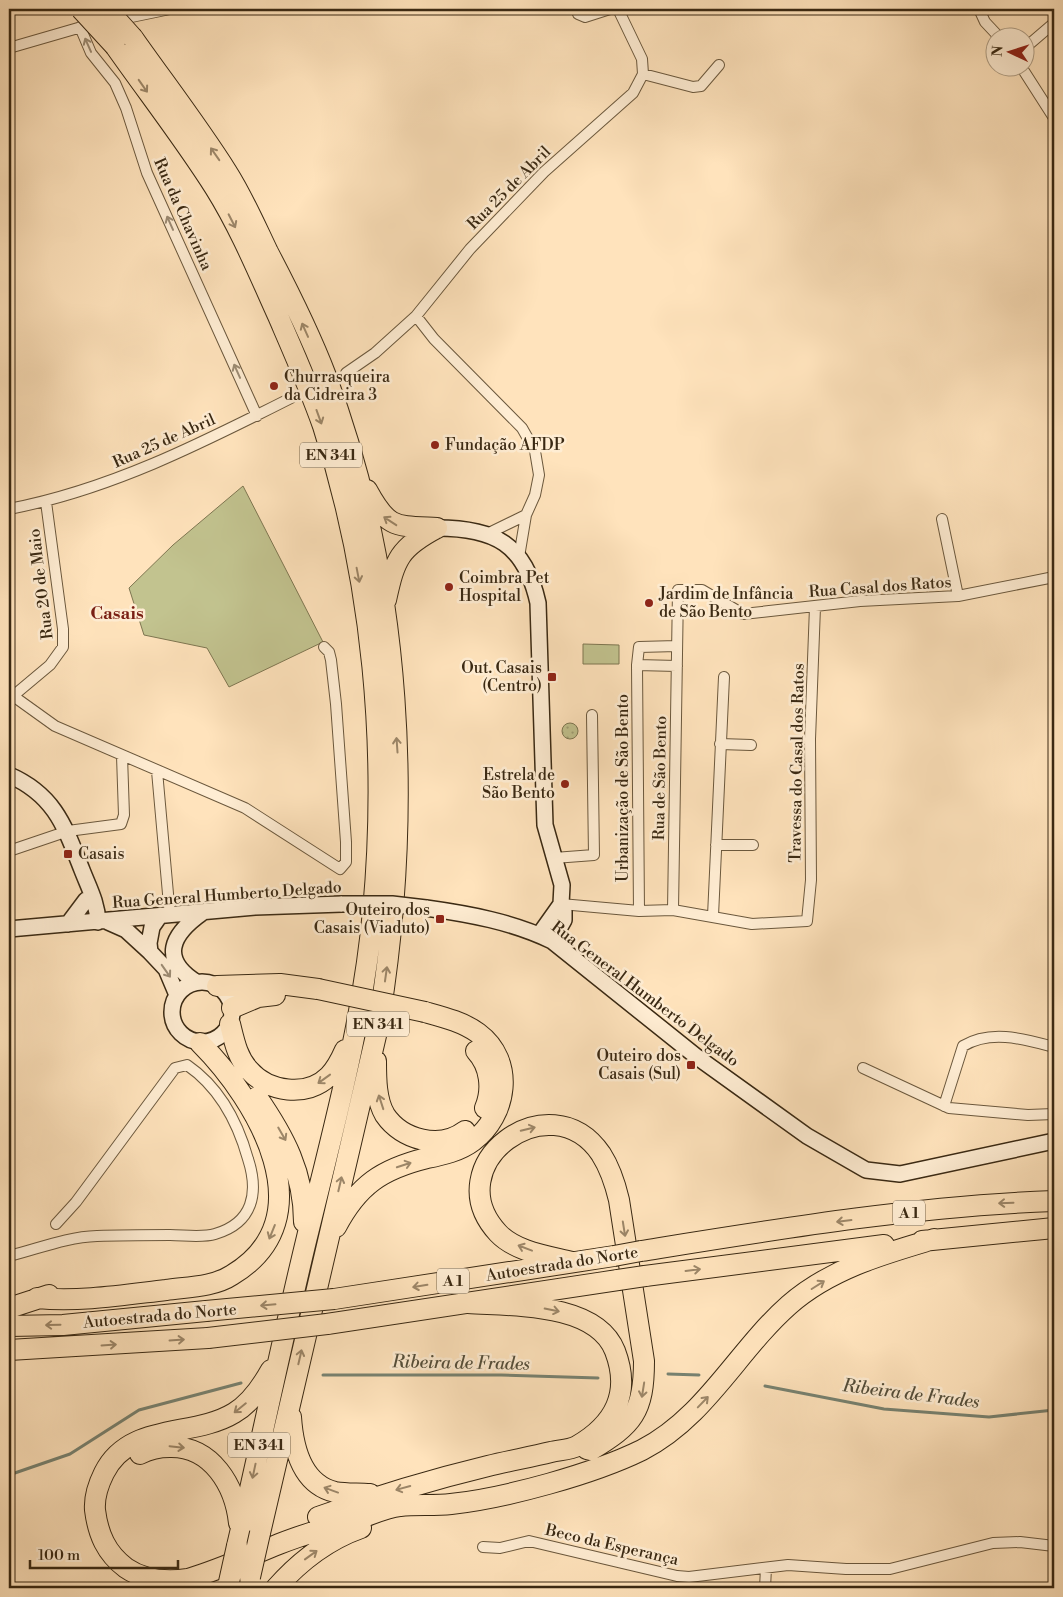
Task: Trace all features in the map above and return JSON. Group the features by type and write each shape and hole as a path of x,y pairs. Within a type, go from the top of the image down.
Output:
{"highway":[{"name":"EN 341","path":"107,9 124,42 216,190 264,284 306,381 336,470 360,586 371,663 380,758 379,837 373,916 356,1023 343,1089 279,1355 239,1541 239,1584"},
{"name":"EN 341","path":"80,18 124,42 228,173 281,276 325,374 354,465 371,536 384,609 394,703 399,794 393,914 378,1027 260,1533 239,1584"},
{"path":"354,465 378,511 385,519 399,526 437,528"},
{"path":"384,609 392,575 401,553 416,539 437,528"},
{"path":"218,986 280,984 424,1018 462,1024 479,1034 491,1047 500,1063 503,1078 503,1095 498,1112 487,1129 471,1142 447,1153 404,1164 386,1171 370,1182 344,1213 325,1248"},
{"path":"318,994 297,996 268,995 231,1016 237,1051 248,1070 270,1086 286,1090 303,1089 328,1078 345,1052 356,1023"},
{"path":"378,1027 376,1076 378,1097 385,1114 395,1126 410,1136 427,1141 444,1141 460,1135 477,1122 486,1106 490,1089 488,1070 481,1057 471,1045 424,1018"},
{"path":"204,1043 233,1064 288,1145 301,1185 304,1205 302,1259"},
{"path":"9,1308 65,1290 114,1285 180,1288 208,1284 230,1277 264,1250 273,1233 278,1215 280,1191 269,1145 240,1093 204,1043"},
{"path":"572,1262 537,1253 514,1244 498,1233 485,1214 481,1198 481,1177 487,1161 498,1146 511,1135 528,1128 548,1126 568,1128 586,1138 600,1153 612,1174 619,1200 644,1361 641,1402 624,1429 591,1450 575,1446"},
{"name":"Autoestrada do Norte","path":"9,1326 63,1325 334,1299 764,1232 993,1203 1054,1201"},
{"name":"Autoestrada do Norte","path":"9,1350 208,1338 327,1324 645,1276 934,1239 1054,1228"},
{"path":"279,1355 255,1394 234,1413 219,1420 157,1434 137,1442 120,1452 107,1466 98,1486 95,1505 97,1526 104,1545 116,1560 132,1572 150,1579 170,1581 188,1579 320,1529 400,1506 430,1506 494,1496 596,1468 642,1450 690,1416 714,1391 767,1327 790,1304 812,1288 835,1274 870,1258 934,1239"},
{"path":"239,1541 233,1495 224,1476 212,1462 198,1453 180,1446 161,1447 143,1452 118,1473 108,1490 105,1507 106,1524 113,1540 123,1553 136,1563 152,1570 170,1571 206,1562 379,1495 575,1446 608,1420 620,1397 623,1382 614,1348 602,1334 585,1320 565,1312 544,1308 468,1303"},
{"path":"290,1405 292,1434 298,1457 307,1473 314,1480 333,1491 379,1495"},
{"path":"276,1588 309,1556 333,1540 430,1506"}],"main road":[{"path":"437,528 462,528 488,534 499,539 519,557 533,579 538,602 545,825 562,885 561,904 564,920 546,938"},
{"path":"9,775 29,784 44,796 65,827 87,883 90,898 104,921 126,930 166,968 177,995"},
{"path":"90,898 103,907 104,921"},
{"path":"68,924 90,898"},
{"name":"Rua General Humberto Delgado","path":"9,928 255,908 342,904 392,904 462,913 546,938 656,1026 807,1136 866,1170 900,1174 1054,1141"},
{"path":"196,982 182,989 177,995 172,1012 177,1030 191,1041 204,1043 217,1039 231,1016 229,999 218,986 196,982 177,966 172,953 174,945 190,922 202,913"},
{"path":"150,952 149,943 152,927 164,916 174,945"}],"street":[{"path":"9,48 80,18 170,9"},
{"path":"577,9 578,14 585,18 610,9"},
{"path":"618,9 642,59 644,74 693,88 701,86 719,65"},
{"path":"979,9 985,22 991,28"},
{"name":"Rua da Chavinha","path":"80,18 91,53 115,83 126,108 147,173 256,416"},
{"path":"1036,38 1054,23"},
{"name":"Rua 25 de Abril","path":"346,373 375,353 416,316 470,249 544,172 633,93 644,74"},
{"path":"1028,78 1054,118"},
{"path":"416,316 434,339 522,428 535,451 539,475 535,495 526,514 519,557"},
{"name":"Rua 25 de Abril","path":"9,509 46,502 90,490 153,465 291,398"},
{"name":"Rua 20 de Maio","path":"11,695 36,679 63,648 63,629 46,502"},
{"path":"488,534 526,514"},
{"path":"942,519 958,596"},
{"path":"507,525 518,527 523,535"},
{"name":"Rua Casal dos Ratos","path":"677,646 678,590 702,590 742,614 860,600 958,596 1054,577"},
{"name":"Travessa do Casal dos Ratos","path":"712,916 752,924 807,921 811,880 810,739 815,606"},
{"name":"Urbanização de São Bento","path":"639,911 637,665 639,646 677,646"},
{"name":"Rua de São Bento","path":"673,910 677,646"},
{"path":"11,695 55,726 245,808 341,869 346,862 346,842 336,704 331,660 329,652 324,647"},
{"path":"637,665 677,666"},
{"path":"561,904 639,911 673,910 712,916 724,677"},
{"path":"554,858 594,855 592,715"},
{"path":"720,744 751,745"},
{"path":"9,851 65,827 122,824 124,815 122,756"},
{"path":"157,771 164,916"},
{"path":"716,845 753,845"},
{"path":"944,1106 963,1046 973,1040 994,1037 1019,1038 1054,1047"},
{"path":"9,1256 56,1242 96,1236 214,1234 239,1224 252,1204 253,1174 243,1140 220,1098 197,1072 187,1065 175,1068 76,1202 56,1224"},
{"path":"863,1068 944,1106 974,1112 1054,1114"},
{"name":"Beco da Esperança","path":"483,1547 500,1548 529,1541 676,1576 689,1577 788,1564 846,1569 890,1569 993,1543 1020,1542 1054,1546"},
{"path":"765,1588 766,1568"}],"green space":[{"path":"243,486 323,642 229,687 207,648 144,635 129,588 173,545"},
{"path":"583,644 619,645 619,664 583,664"},
{"path":"570,723 576,725 578,731 576,737 570,739 564,737 562,731 564,725"}],"waterway":[{"name":"Ribeira de Frades","path":"668,1374 699,1375"},
{"name":"Ribeira de Frades","path":"323,1375 501,1375 598,1378"},
{"name":"Ribeira de Frades","path":"9,1475 70,1454 139,1410 241,1383"},
{"name":"Ribeira de Frades","path":"765,1386 884,1409 989,1417 1054,1410"}],"place":[{"name":"Churrasqueira da Cidreira 3","path":"274,386"},
{"name":"Fundação AFDP","path":"435,445"},
{"name":"Coimbra Pet Hospital","path":"449,587"},
{"name":"Jardim de Infância de São Bento","path":"649,603"},
{"name":"Out. Casais (Centro)","path":"552,677"},
{"name":"Estrela de São Bento","path":"565,784"},
{"name":"Casais","path":"68,854"},
{"name":"Outeiro dos Casais (Viaduto)","path":"440,919"},
{"name":"Outeiro dos Casais (Sul)","path":"691,1065"}],"district":[{"name":"Casais","path":"117,613"}]}
